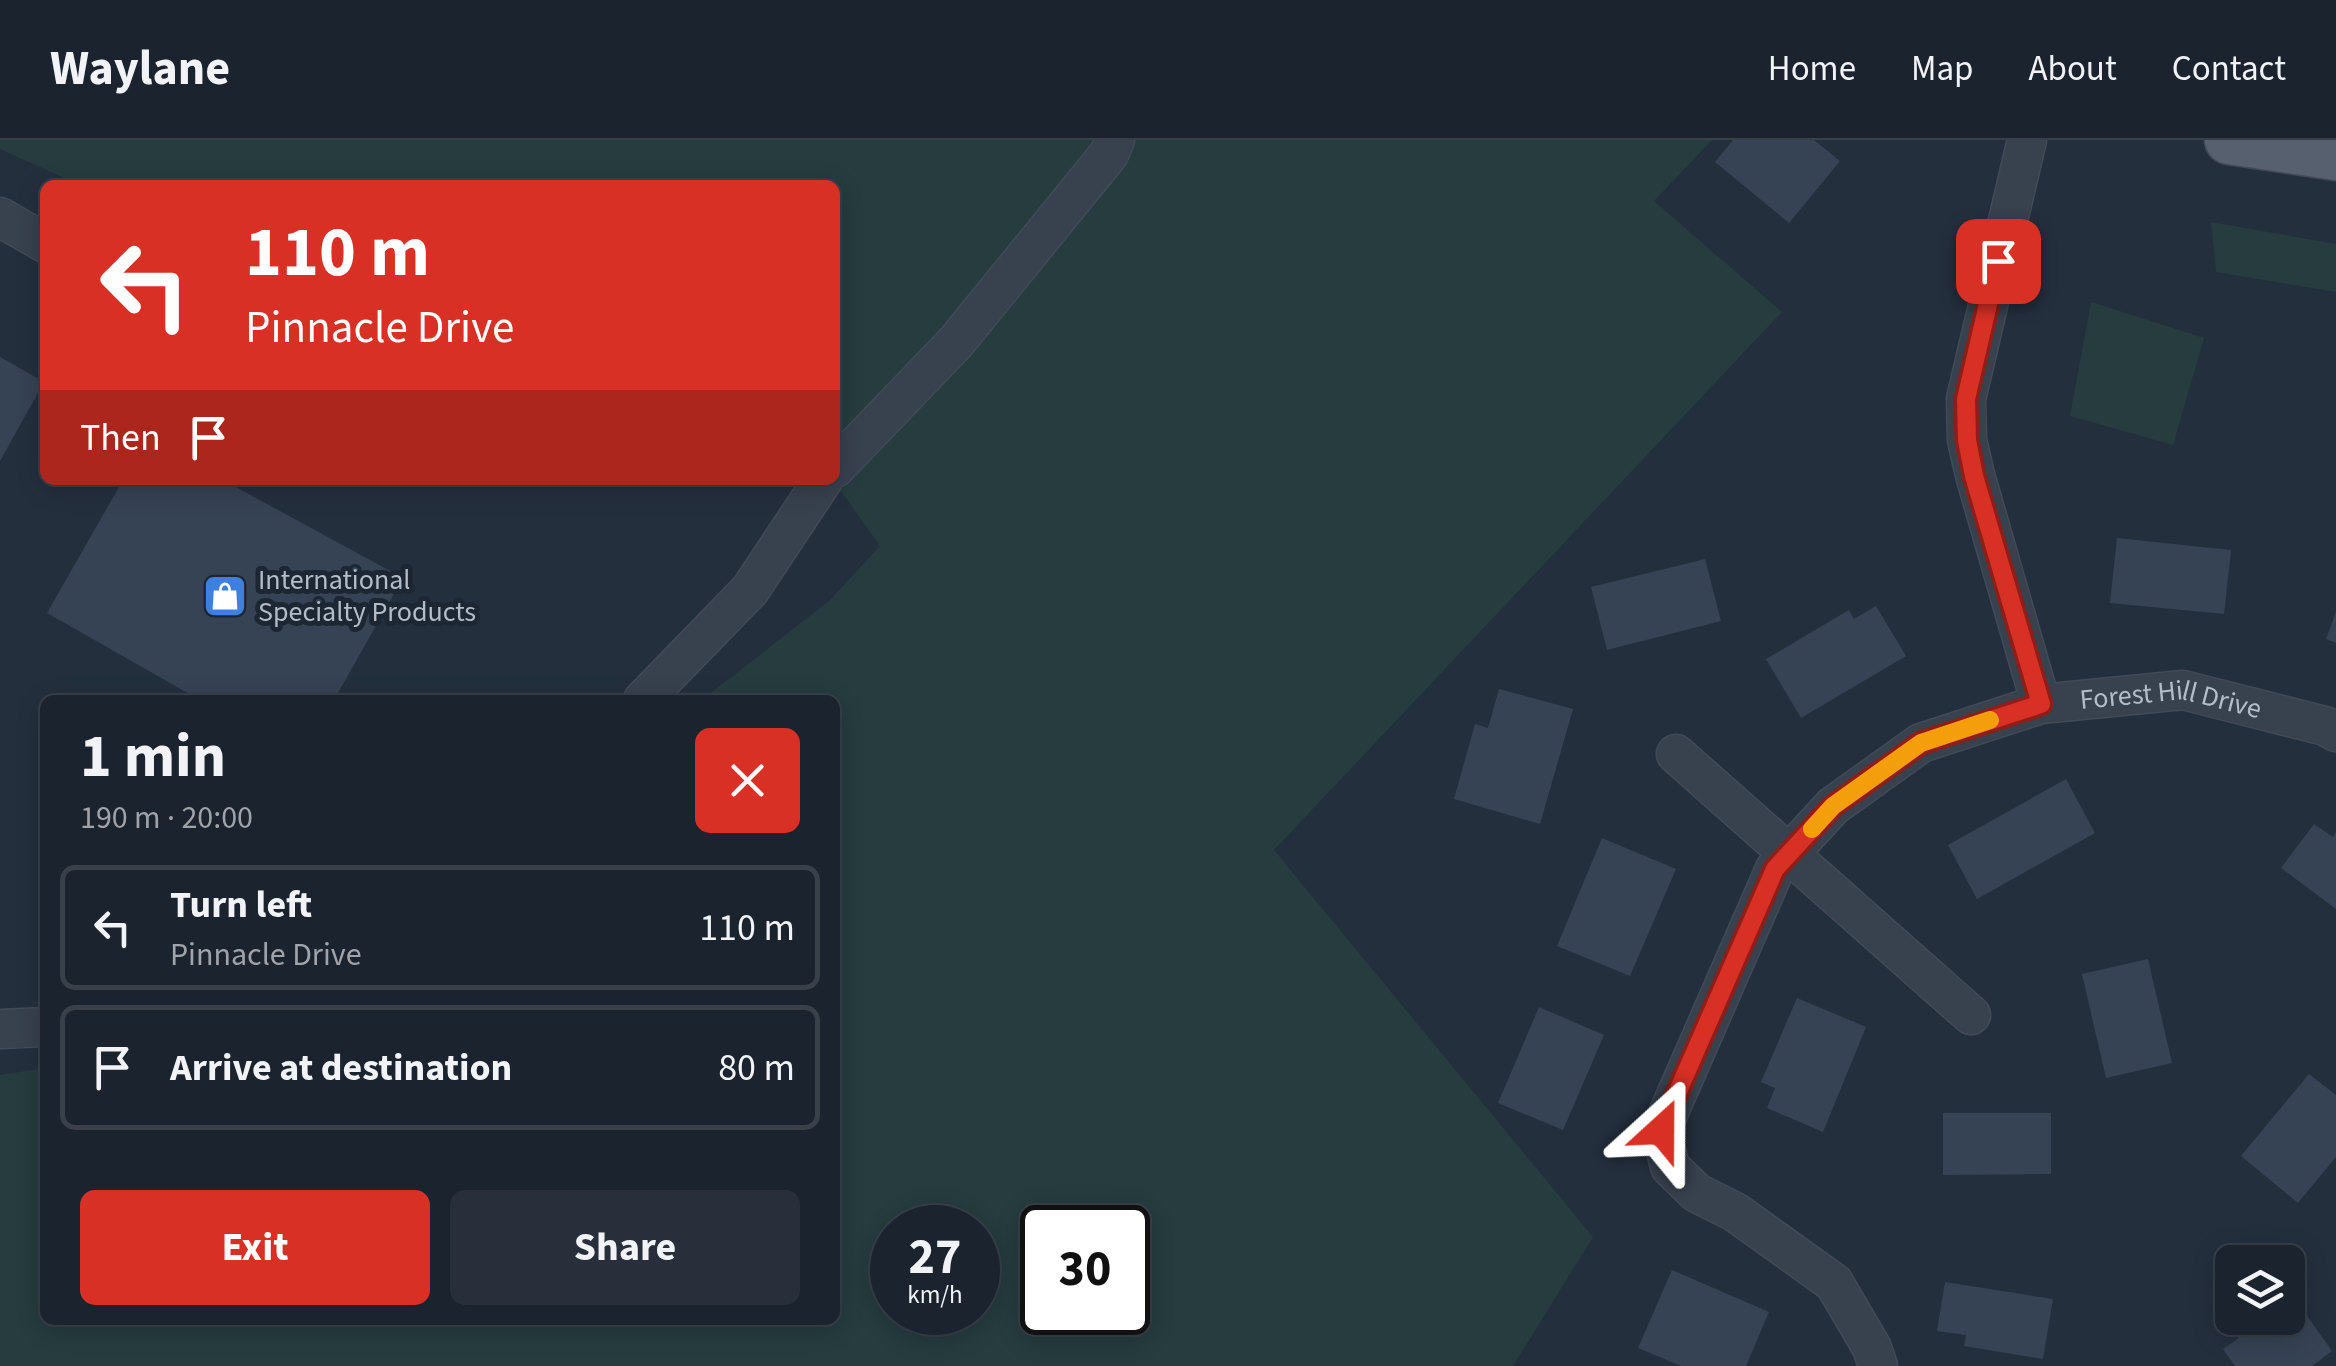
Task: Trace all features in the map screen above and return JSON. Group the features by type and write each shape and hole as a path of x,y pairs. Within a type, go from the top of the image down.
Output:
{"main road":[{"path":"2229,140 2336,156"}],"street":[{"path":"840,457 956,342 1108,154 1115,140"},
{"path":"2027,140 1966,399 1967,440 2041,704"},
{"path":"0,217 40,239"},
{"path":"648,695 750,590 815,485"},
{"name":"Forest Hill Drive","path":"1878,1366 1872,1348 1834,1283 1735,1212 1697,1192 1670,1168 1661,1130 1775,869 1833,806 1921,743 2041,704 2183,690 2336,732"},
{"path":"1676,754 1971,1015"},
{"path":"0,1029 40,1028"}],"green space":[{"path":"0,140 1712,140 1654,201 1782,312 1274,850 1593,1237 1513,1366 0,1366 0,1075 40,1069 40,1325 840,1325 840,695 708,695 829,601 880,546 837,485 840,485 840,180 69,180 0,149"},
{"path":"2211,222 2336,244 2336,292 2216,272"},
{"path":"2091,302 2204,338 2173,445 2070,416"}],"building":[{"path":"1733,140 1814,140 1840,161 1789,223 1715,162"},
{"path":"0,357 40,380 40,389 0,461"},
{"name":"International Specialty Products","path":"120,485 232,485 403,578 337,695 191,695 47,613"},
{"path":"2117,538 2231,550 2224,614 2110,603"},
{"path":"1705,559 1721,621 1607,650 1591,587"},
{"path":"1876,606 1906,656 1801,718 1766,659 1849,610 1854,619"},
{"path":"2336,612 2336,643 2326,639"},
{"path":"1499,689 1573,709 1540,824 1454,799 1475,724 1488,728"},
{"path":"2066,779 2095,833 1977,899 1948,845"},
{"path":"2314,824 2333,837 2336,832 2336,909 2281,868"},
{"path":"1602,838 1676,869 1630,976 1557,946"},
{"path":"2148,959 2172,1063 2106,1078 2082,974"},
{"path":"1797,998 1866,1027 1823,1132 1767,1108 1775,1088 1761,1082"},
{"path":"1539,1007 1604,1035 1563,1130 1498,1103"},
{"path":"2309,1074 2336,1095 2336,1157 2298,1203 2241,1156"},
{"path":"1943,1113 2051,1113 2051,1174 1943,1175"},
{"path":"1672,1270 1769,1312 1746,1366 1681,1366 1638,1348"},
{"path":"1945,1282 2053,1299 2043,1359 1964,1346 1966,1335 1937,1331"},
{"path":"2305,1313 2332,1351 2312,1366 2235,1366 2223,1349 2239,1338 2237,1335 2305,1335"}],"slow traffic":[{"path":"1812,829 1833,806 1921,743 1990,720"}],"place":[{"name":"International Specialty Products","path":"225,596"}],"route":[{"path":"1661,1130 1775,869 1789,853 1833,806 1921,743 2041,704 1967,440 1966,399 1998,261"}]}
